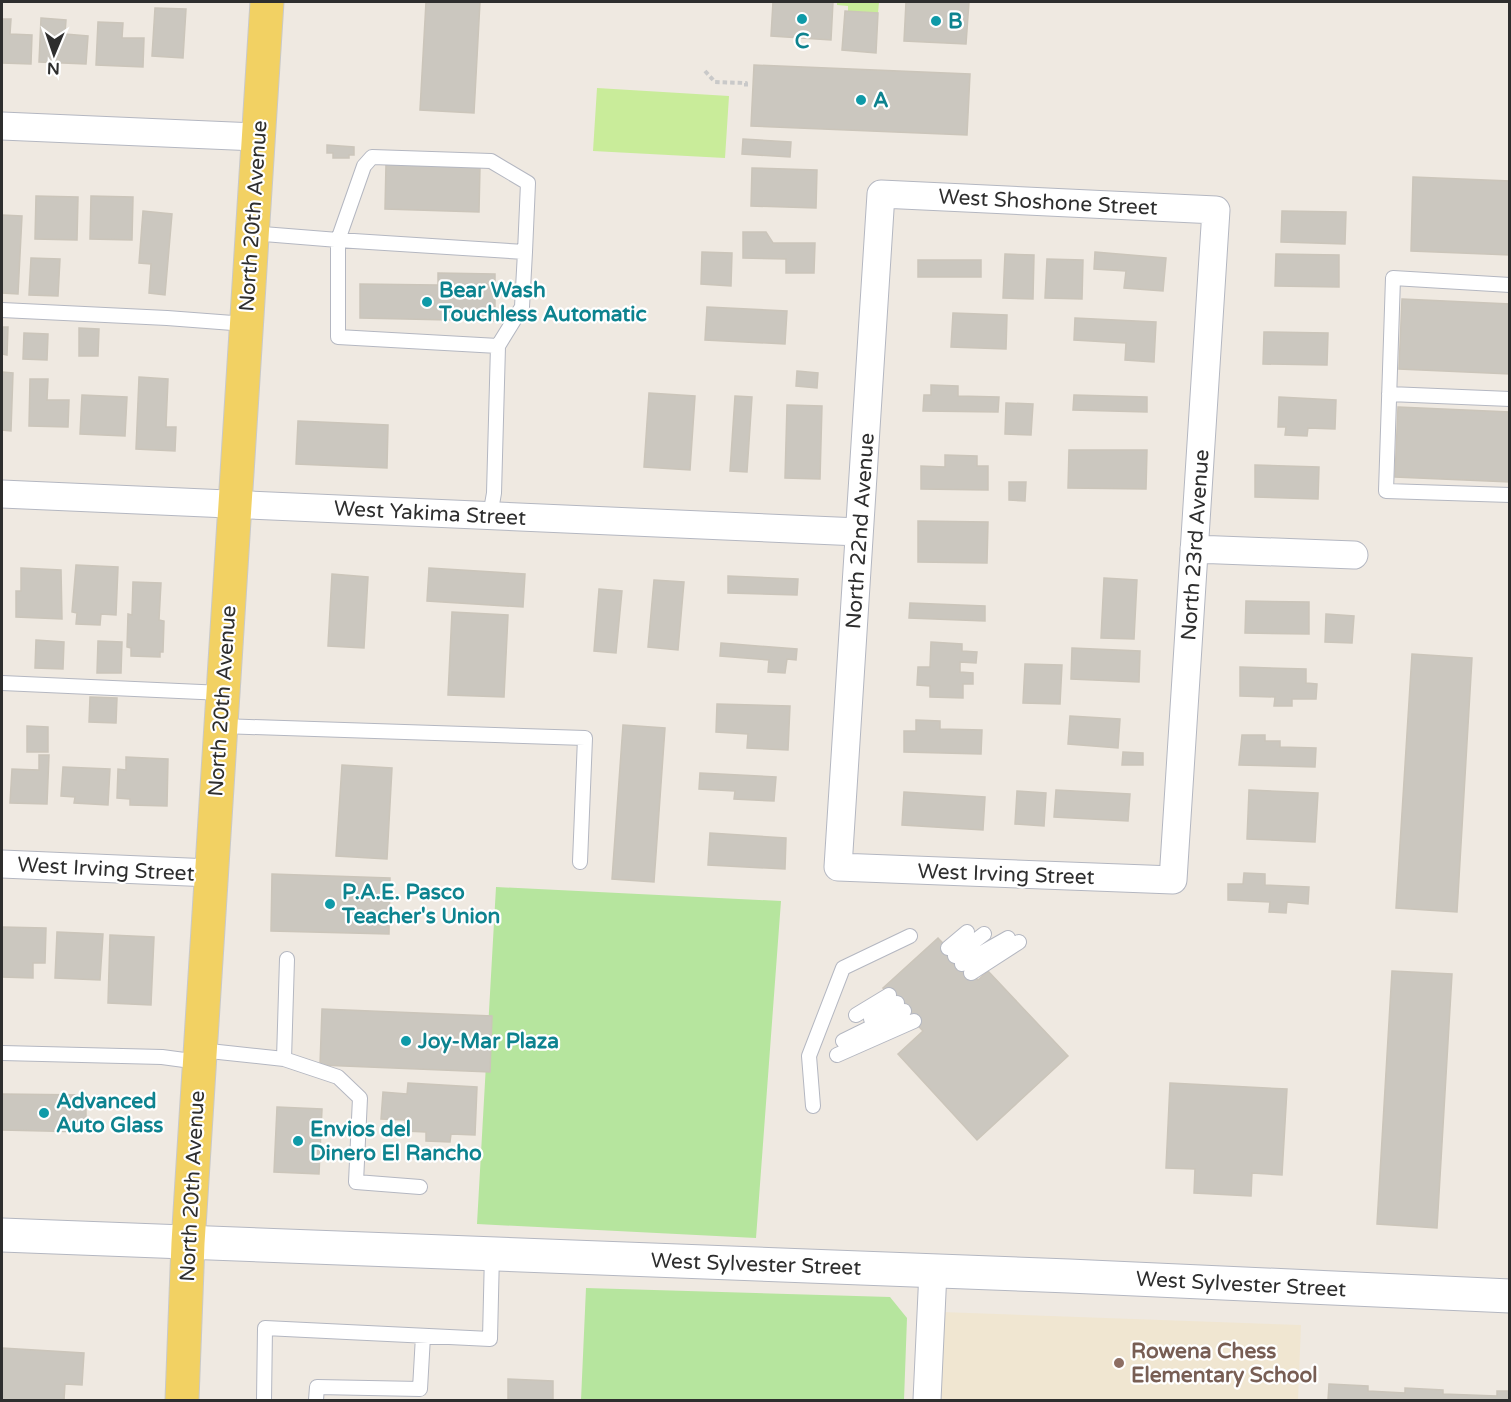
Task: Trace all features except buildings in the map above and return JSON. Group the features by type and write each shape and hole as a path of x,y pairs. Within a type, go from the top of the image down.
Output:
{"main road":[{"name":"North 20th Avenue","path":"182,1401 188,1243 267,2"}],"street":[{"path":"2,126 258,137"},
{"name":"West Shoshone Street","path":"881,194 1216,210"},
{"name":"North 22nd Avenue","path":"838,867 881,194"},
{"name":"North 23rd Avenue","path":"1173,880 1216,210"},
{"name":"West Yakima Street","path":"2,494 860,532"},
{"path":"1194,549 1354,555"},
{"name":"West Irving Street","path":"2,864 211,873"},
{"name":"West Irving Street","path":"838,867 1173,880"},
{"name":"West Sylvester Street","path":"2,1235 1509,1296"},
{"path":"927,1401 933,1271"}],"lane":[{"path":"490,516 494,493 498,346 522,307 528,183 491,161 372,157 364,166 338,240 338,337 498,346"},
{"path":"252,233 525,252"},
{"path":"1509,285 1393,278 1386,491 1509,495"},
{"path":"2,310 246,324"},
{"path":"1389,394 1509,399"},
{"path":"2,683 223,693"},
{"path":"221,726 585,738 580,862"},
{"path":"959,960 967,932"},
{"path":"959,960 984,934"},
{"path":"813,1107 809,1056 843,968 910,936"},
{"path":"959,960 1013,940"},
{"path":"284,1059 287,959"},
{"path":"856,1015 901,1007"},
{"path":"845,1037 901,1007"},
{"path":"837,1055 901,1007"},
{"path":"2,1053 284,1059 338,1077 360,1098 356,1182 420,1187"},
{"path":"264,1401 265,1328 490,1339 492,1254"},
{"path":"316,1401 317,1387 420,1389 423,1335"}],"path":[{"path":"705,71 715,82 746,84 746,89"}],"shaded area":[{"name":"Rowena Chess Elementary School","path":"941,1312 1301,1325 1298,1400 938,1400"}],"green space":[{"path":"837,2 879,2 878,13 848,12 848,6 837,5"},
{"path":"597,88 729,96 725,158 593,151"},
{"path":"496,887 781,901 756,1238 477,1224"},
{"path":"586,1288 890,1297 907,1318 904,1400 581,1400"}],"place":[{"name":"C","path":"802,19"},
{"name":"B","path":"936,21"},
{"name":"A","path":"861,100"},
{"name":"Bear Wash Touchless Automatic","path":"427,302"},
{"name":"P.A.E. Pasco Teacher's Union","path":"330,904"},
{"name":"Joy-Mar Plaza","path":"406,1041"},
{"name":"Advanced Auto Glass","path":"44,1113"},
{"name":"Envios del Dinero El Rancho","path":"298,1141"},
{"name":"Rowena Chess Elementary School","path":"1119,1363"}]}
